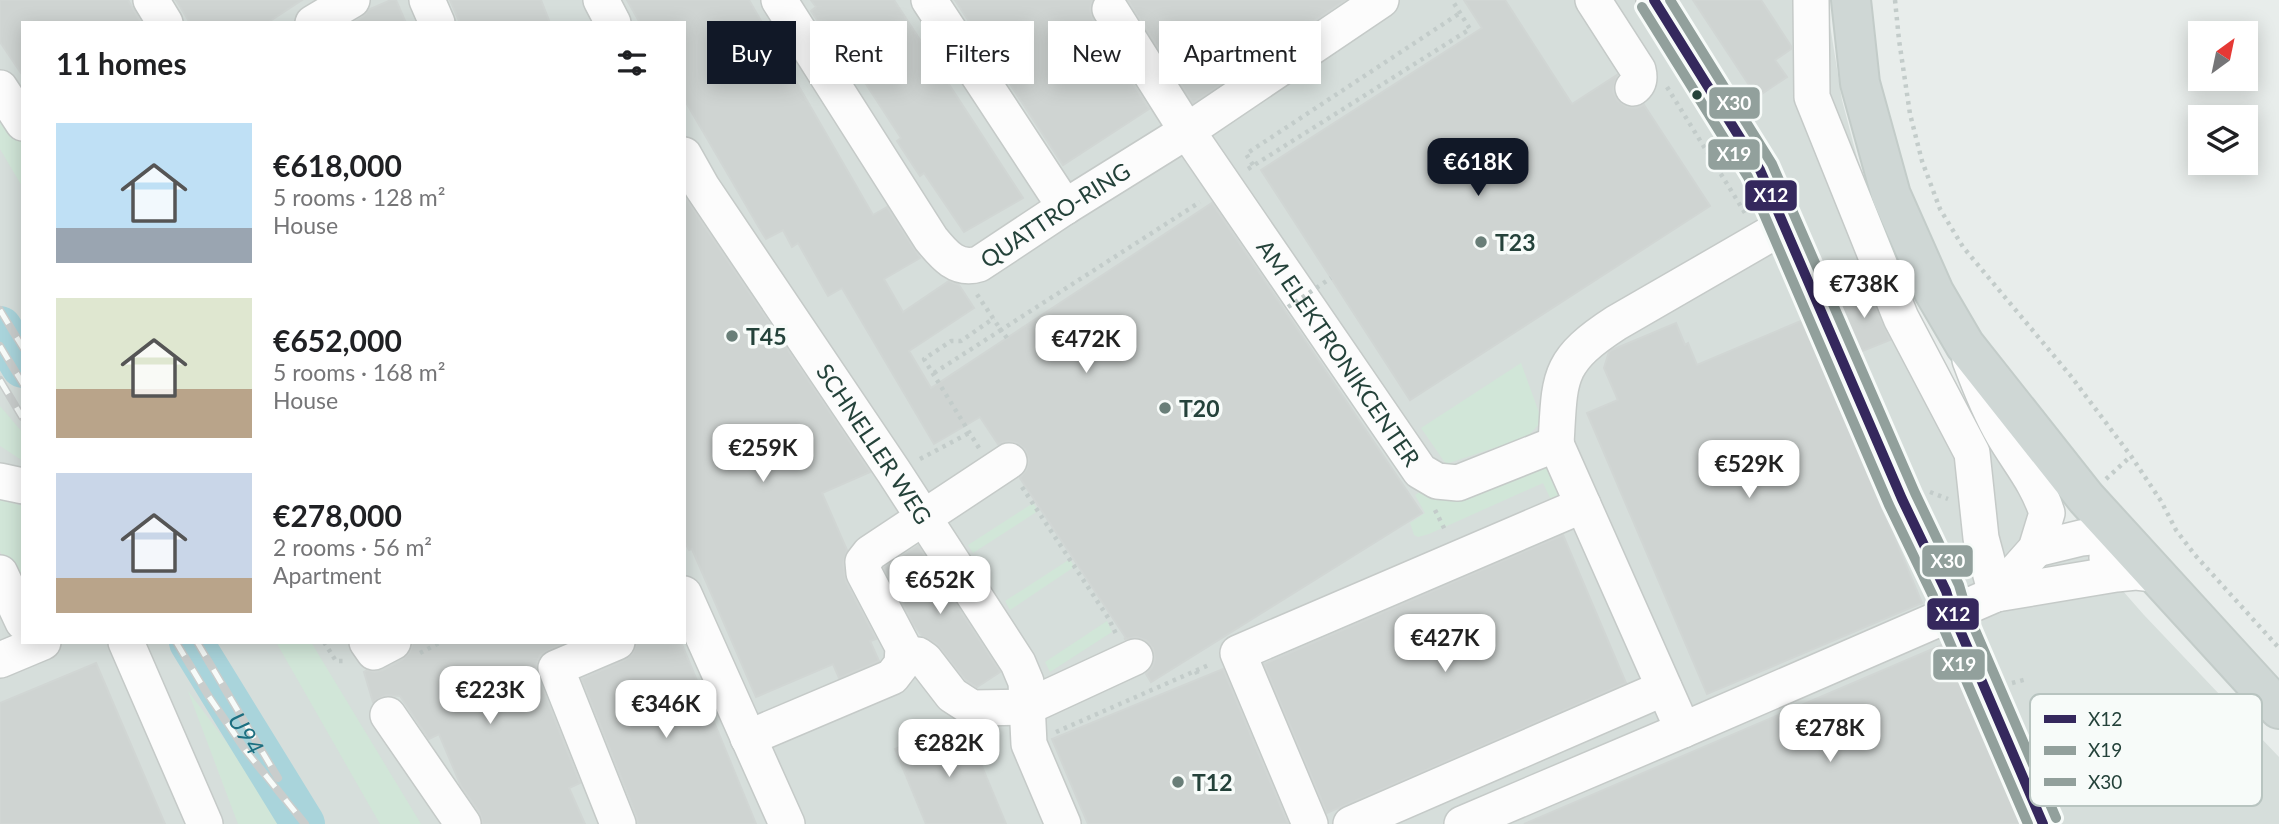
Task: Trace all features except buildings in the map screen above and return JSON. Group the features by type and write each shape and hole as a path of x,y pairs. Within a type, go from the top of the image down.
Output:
{"main road":[{"path":"1851,0 1860,83 1891,195 1934,292 1965,345 2117,534 2279,709"}],"lane":[{"path":"151,0 164,21"},
{"path":"316,21 352,0"},
{"path":"427,0 436,21"},
{"path":"601,0 612,21"},
{"name":"QUATTRO-RING","path":"779,0 931,239 952,262 964,266 979,264 1187,131 1381,0"},
{"path":"929,0 1065,207"},
{"path":"1593,0 1638,70 1639,80 1646,82"},
{"path":"1654,0 1760,170 1772,233 1946,591 1974,604"},
{"path":"1811,0 1812,97 1901,318 1972,453 1981,538 1974,604 2030,783"},
{"name":"AM ELEKTRONIKCENTER","path":"1110,9 1224,186 1282,290 1420,471 1427,477 1458,483 1556,444"},
{"path":"0,88 21,120"},
{"name":"SCHNELLER WEG","path":"686,159 702,187 894,472 1018,663 1026,682 1029,744 1063,824"},
{"path":"1684,730 1556,444 1562,377 1577,353 1592,338 1772,233"},
{"path":"1965,345 1990,410 2041,495 2047,513 2036,549"},
{"path":"748,738 892,677 902,664 903,648 864,573 863,562 870,553 1007,462"},
{"path":"0,481 21,485"},
{"path":"1310,824 1238,653 1583,505"},
{"path":"1974,604 2036,549 2081,538 2117,534 2105,562 2085,580"},
{"path":"0,573 21,614"},
{"path":"1462,824 1974,604 2126,573 2154,574"},
{"path":"687,607 787,824"},
{"path":"0,660 24,644"},
{"path":"127,644 205,824"},
{"path":"368,644 374,652 390,644"},
{"path":"612,644 556,668 618,824"},
{"path":"904,656 918,655 925,660 951,695 972,708 1027,707 1127,649"},
{"path":"1351,824 1664,688"},
{"path":"388,715 463,824"},
{"path":"2037,806 2043,824"}],"path":[{"path":"933,373 1224,186 1253,164 1402,75 1470,29 1452,0"},
{"path":"1895,0 1910,114 1922,161 1940,209 1963,247 2070,375 2131,456 2161,500 2176,530 2195,555 2279,648"},
{"path":"1253,164 1246,154 1460,13"},
{"path":"1646,82 1772,233"},
{"path":"952,262 1007,338"},
{"path":"1282,290 1331,278"},
{"path":"894,472 969,433 924,359 951,341 961,341 994,318"},
{"path":"969,335 976,346"},
{"path":"1007,462 1127,649"},
{"path":"1029,744 1072,728 1196,671 1199,678"},
{"path":"2007,684 2027,679"}],"shaded area":[{"path":"0,0 1826,0 1842,100 1865,188 1899,279 1964,399 2029,484 2144,615 2219,694 2030,694 2030,806 2262,806 2262,739 2279,757 2279,824 0,824"}],"green space":[{"path":"0,109 21,141 21,185 0,149"},
{"path":"1521,363 1542,421 1527,437 1446,464 1421,428"},
{"path":"0,406 21,431 21,460 0,446"},
{"path":"1547,466 1561,492 1557,497 1551,500 1543,483 1429,534 1418,537 1414,535 1410,523 1425,513 1415,495 1423,490"},
{"path":"0,500 21,505 21,593 0,551"},
{"path":"1033,503 1038,511 973,553 968,545"},
{"path":"1070,559 1074,567 1010,610 1005,601"},
{"path":"1107,621 1112,632 1050,672 1045,662"},
{"path":"277,644 312,644 421,824 380,824"},
{"path":"188,691 252,776 294,824 238,824"}],"waterway":[{"name":"U94","path":"0,328 21,363"},
{"name":"U94","path":"192,644 303,824"}],"railway":[{"path":"0,310 21,345"},
{"path":"0,346 21,381"},
{"path":"0,380 21,415"},
{"path":"177,644 246,751 305,824"},
{"path":"198,644 278,778"}],"transit line":[{"name":"X12","path":"1654,0 1760,170 1902,499 1946,591 1953,614 2030,794"},
{"name":"X30","path":"1670,0 1772,164 1915,493 1959,585 1966,609 2030,758"},
{"name":"X19","path":"1642,7 1748,177 1889,505 1933,596 1940,620 2028,824"},
{"name":"X12","path":"2035,806 2043,824"},
{"name":"X30","path":"2051,806 2056,818"}],"place":[{"name":"T23","path":"1481,242"},
{"name":"T45","path":"732,336"},
{"name":"T20","path":"1165,408"},
{"name":"T12","path":"1178,782"}]}
